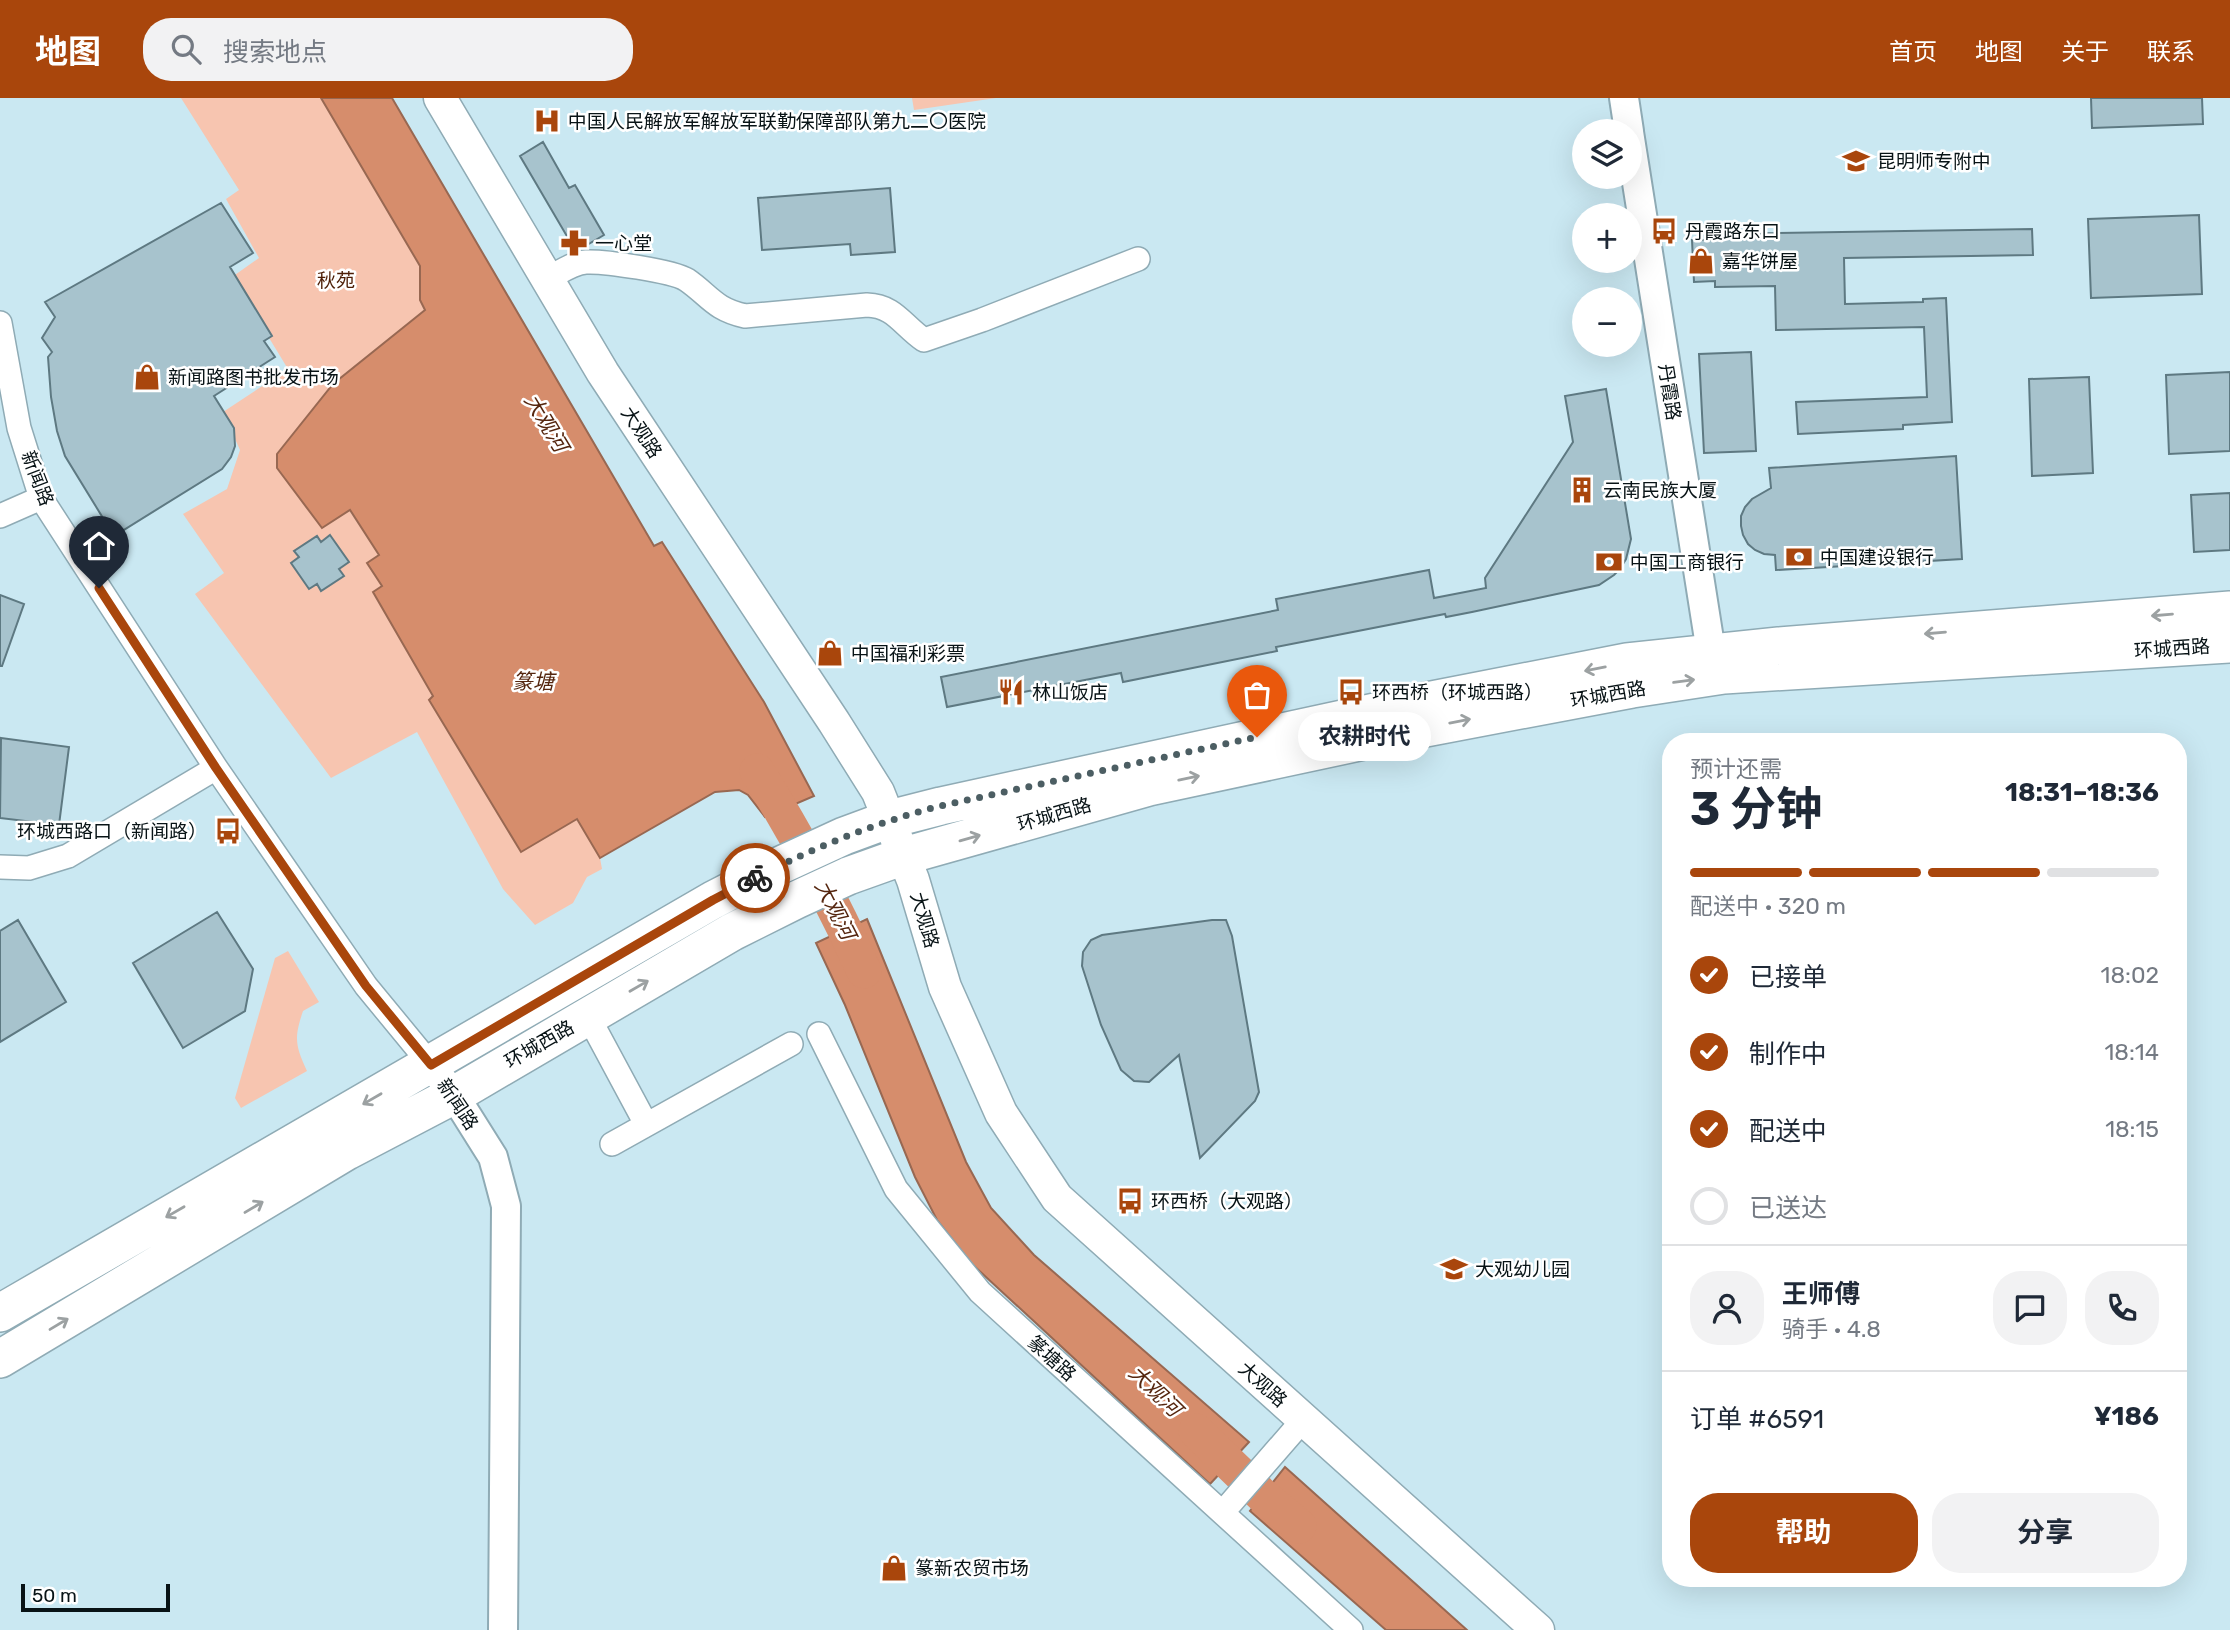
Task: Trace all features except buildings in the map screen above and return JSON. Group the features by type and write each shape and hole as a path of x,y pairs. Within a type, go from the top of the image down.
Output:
{"main road":[{"name":"大观路","path":"440,98 603,373 878,792 904,856 944,987 1001,1113 1057,1198 1538,1630"},
{"name":"环城西路","path":"0,1313 713,900 780,865 890,819 1416,703 1627,662 1711,652 2230,610"},
{"name":"环城西路","path":"0,1359 347,1151 454,1095 732,932 848,876 904,856 1149,787 1420,729 1632,689 1724,675 2230,644"}],"street":[{"name":"丹霞路","path":"1624,98 1627,119"},
{"name":"丹霞路","path":"1638,189 1711,652"},
{"path":"547,279 568,267 585,262 664,271 685,279 728,312 745,316 879,305 891,310 924,340 1138,260"},
{"name":"新闻路","path":"0,323 19,428 41,498 216,768 366,986 454,1095 493,1157 506,1206 503,1630"},
{"path":"0,516 41,498"},
{"path":"0,867 29,868 68,856 216,768"},
{"path":"588,1016 646,1124"},
{"name":"篆塘路","path":"819,1034 896,1189 979,1292 1351,1630"},
{"path":"612,1144 791,1044"},
{"path":"1223,1512 1303,1420"}],"green space":[{"name":"秋苑","path":"181,98 321,98 420,266 420,300 425,310 333,384 277,468 322,528 349,510 379,555 368,563 383,586 373,593 433,696 429,700 521,852 577,819 600,858 602,869 587,877 573,903 535,925 503,889 417,732 331,778 195,594 224,573 183,514 227,489 240,450 223,412 288,369 232,277 259,258 226,199 239,190"},
{"path":"912,98 996,98 914,110"},
{"path":"288,951 319,1002 303,1011 298,1028 298,1048 307,1071 241,1108 235,1098 275,958"}],"water":[{"name":"篆塘","path":"321,98 392,98 654,546 662,542 764,702 814,796 765,817 748,795 739,790 715,792 600,858 577,819 521,852 429,700 433,696 373,592 382,586 367,563 379,555 350,510 322,528 277,468 277,454 333,384 425,310 420,300 420,266"},
{"path":"867,919 966,1162 991,1208 1034,1255 1249,1442 1210,1484 973,1265 937,1220 915,1177 845,1005 816,943"},
{"path":"1285,1467 1467,1630 1386,1630 1250,1511"}],"waterway":[{"name":"大观河","path":"757,771 814,869 864,971"},
{"name":"大观河","path":"1196,1431 1263,1496 1299,1526"}],"way so far":[{"path":"755,878 844,836 890,819 1257,737"}],"place":[{"name":"中国人民解放军解放军联勤保障部队第九二〇医院","path":"547,121"},
{"name":"昆明师专附中","path":"1856,161"},
{"name":"丹霞路东口","path":"1664,231"},
{"name":"一心堂","path":"574,243"},
{"name":"嘉华饼屋","path":"1701,261"},
{"name":"新闻路图书批发市场","path":"147,377"},
{"name":"云南民族大厦","path":"1582,490"},
{"name":"中国建设银行","path":"1799,557"},
{"name":"中国工商银行","path":"1609,562"},
{"name":"中国福利彩票","path":"830,653"},
{"name":"林山饭店","path":"1011,692"},
{"name":"环西桥（环城西路）","path":"1351,692"},
{"name":"农耕时代","path":"1257,737"},
{"name":"环城西路口（新闻路）","path":"228,831"},
{"name":"环西桥（大观路）","path":"1130,1201"},
{"name":"大观幼儿园","path":"1454,1269"},
{"name":"篆新农贸市场","path":"894,1568"}],"route":[{"path":"99,588 216,768 366,986 431,1065 755,878"}]}
